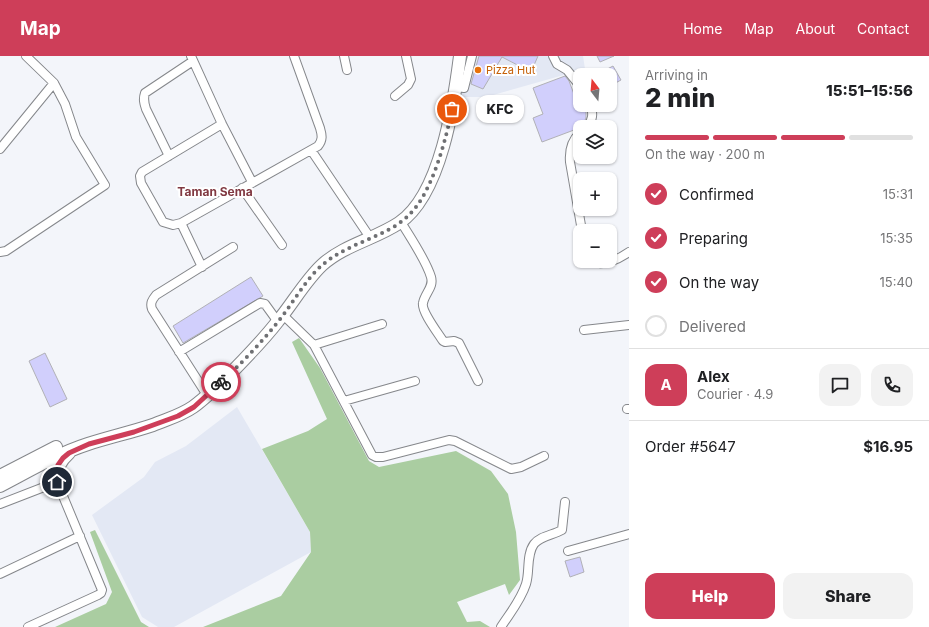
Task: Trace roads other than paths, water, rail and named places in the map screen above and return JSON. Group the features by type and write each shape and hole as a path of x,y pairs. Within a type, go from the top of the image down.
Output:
{"highway":[{"path":"0,476 89,444 134,432 178,416 194,407 244,360 280,318 316,271 341,252 387,231 410,215 418,204 433,173 448,131 460,56"},
{"path":"0,486 20,470 57,447 79,438 129,426 154,424"},
{"path":"56,480 58,465 63,458 69,453 89,444"},
{"path":"20,470 47,470 56,480"}],"street":[{"path":"0,252 6,251 105,185 76,137 65,104 54,84 26,56"},
{"path":"222,124 142,172 140,176 141,183 163,222 173,225 181,223 318,146 321,142 321,133 294,56"},
{"path":"344,56 347,70"},
{"path":"395,96 408,85 411,79 406,56"},
{"path":"456,87 464,88 472,56"},
{"path":"552,56 557,64 567,70 573,77"},
{"path":"169,156 146,109 144,98 145,93 192,58 222,124 252,182"},
{"path":"0,149 54,84"},
{"path":"573,141 570,150 570,162 581,224"},
{"path":"310,150 371,239"},
{"path":"242,188 282,245"},
{"path":"401,222 431,277 431,287 424,300 423,308 443,341 454,341 459,343 478,382"},
{"path":"181,223 202,267"},
{"path":"207,395 150,304 156,295 233,247"},
{"path":"617,259 629,252"},
{"path":"179,352 260,303 265,304 314,345 372,454 376,457 388,456 449,440 455,441 511,469 521,467 544,456"},
{"path":"314,345 382,324"},
{"path":"584,330 629,325"},
{"path":"344,401 415,381"},
{"path":"28,627 101,593 102,590 48,460"},
{"path":"0,504 56,480"},
{"path":"501,627 524,590 528,578 531,550 534,545 540,539 562,530 565,502"},
{"path":"568,550 629,534"},
{"path":"0,574 80,536"}],"place":[{"name":"Pizza Hut","path":"478,70"},
{"name":"KFC","path":"452,109"}],"district":[{"name":"Taman Sema","path":"215,191"}]}
